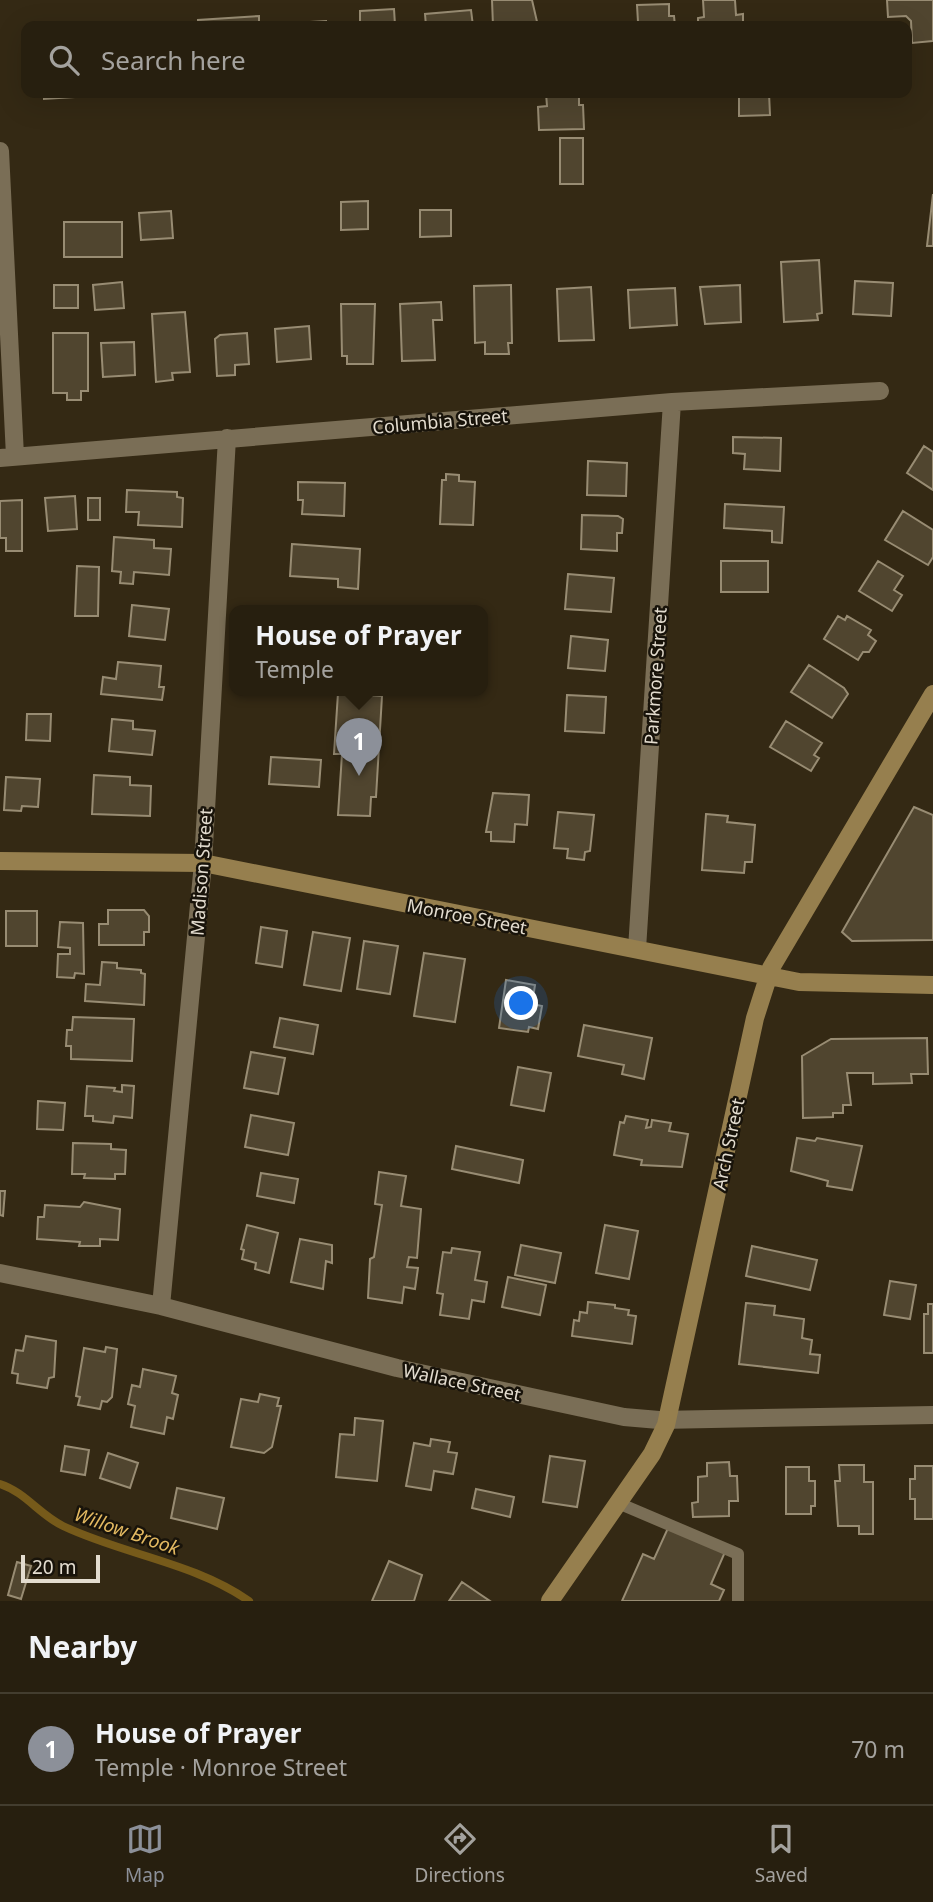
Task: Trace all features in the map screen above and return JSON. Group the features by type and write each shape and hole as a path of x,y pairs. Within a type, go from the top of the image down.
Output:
{"main road":[{"name":"Arch Street","path":"550,1601 652,1454 668,1419 755,1018 768,977 784,942 933,694"},
{"name":"Monroe Street","path":"0,861 203,863 768,977 829,985 933,985"}],"street":[{"path":"0,151 8,457"},
{"name":"Columbia Street","path":"8,457 672,402 880,391"},
{"name":"Parkmore Street","path":"637,950 672,402"},
{"name":"Madison Street","path":"161,1306 203,863 227,438"},
{"name":"Wallace Street","path":"0,1273 161,1306 397,1368 624,1416 668,1419 933,1415"}],"lane":[{"path":"618,1503 738,1554 738,1601"}],"building":[{"path":"492,0 532,0 537,21 493,21"},
{"path":"703,0 735,0 736,15 743,14 743,21 698,21 698,18 704,17"},
{"path":"887,0 933,0 933,41 912,43 912,21 906,16 888,17"},
{"path":"669,4 669,16 674,16 674,21 638,21 637,5"},
{"path":"394,9 395,21 360,21 360,11"},
{"path":"471,10 472,21 426,21 425,14"},
{"path":"259,16 259,21 198,20"},
{"path":"546,98 579,98 579,105 583,105 584,129 539,130 538,107 547,106"},
{"path":"739,98 769,98 770,115 739,116"},
{"path":"560,138 583,138 583,184 560,184"},
{"path":"933,194 933,246 927,246"},
{"path":"368,201 368,229 341,230 341,202"},
{"path":"420,210 451,210 451,236 420,237"},
{"path":"171,211 173,238 141,240 139,213"},
{"path":"64,222 122,222 122,257 64,257"},
{"path":"819,260 822,313 817,314 818,320 784,322 781,262"},
{"path":"855,281 893,283 891,316 853,314"},
{"path":"122,282 124,308 95,310 93,285"},
{"path":"54,285 78,285 78,308 54,308"},
{"path":"511,285 512,343 508,343 509,354 485,354 485,342 475,343 474,286"},
{"path":"740,285 741,322 705,324 700,287"},
{"path":"591,287 594,340 559,341 557,289"},
{"path":"675,288 677,325 630,328 628,290"},
{"path":"441,302 442,320 433,320 435,360 402,361 400,304"},
{"path":"341,304 375,304 373,364 347,364 347,356 342,356"},
{"path":"185,312 190,372 172,373 173,380 156,382 152,314"},
{"path":"309,326 311,359 277,362 275,329"},
{"path":"53,333 88,333 88,391 81,391 81,400 67,400 67,393 53,393"},
{"path":"247,333 249,364 235,365 235,375 217,376 215,339 220,335"},
{"path":"134,342 135,375 103,377 101,343"},
{"path":"733,437 781,438 780,471 744,469 745,454 733,453"},
{"path":"924,446 933,452 933,490 907,473"},
{"path":"588,461 627,463 626,496 587,495"},
{"path":"446,474 459,475 459,481 475,482 473,525 440,524 442,480 446,480"},
{"path":"298,482 345,483 344,516 302,514 303,500 298,500"},
{"path":"127,490 177,492 177,497 183,498 182,527 138,525 139,512 126,512"},
{"path":"75,496 77,529 48,531 45,498"},
{"path":"88,498 100,498 100,520 88,520"},
{"path":"22,500 22,551 6,551 6,538 0,538 0,501"},
{"path":"725,504 784,507 782,543 772,542 772,531 724,528"},
{"path":"903,511 933,530 933,557 928,565 885,540"},
{"path":"582,515 618,516 623,519 622,533 617,533 617,551 581,549"},
{"path":"114,537 154,540 154,548 171,549 169,575 134,572 133,584 120,583 121,572 112,571"},
{"path":"292,544 360,549 358,589 338,587 338,579 290,576"},
{"path":"721,561 768,561 768,592 721,592"},
{"path":"878,561 903,576 894,590 902,595 892,611 859,591"},
{"path":"77,566 99,567 98,616 75,616"},
{"path":"568,574 614,578 611,612 565,609"},
{"path":"132,605 169,609 165,640 129,636"},
{"path":"838,616 845,620 847,616 871,630 868,635 876,641 869,652 863,652 858,660 824,639"},
{"path":"571,636 608,640 605,671 568,668"},
{"path":"118,662 161,666 159,687 164,687 162,700 101,694 103,677 116,679"},
{"path":"809,665 844,688 848,694 832,718 791,692"},
{"path":"567,695 606,697 604,733 565,731"},
{"path":"338,696 382,696 376,797 371,797 370,816 338,815 342,754 334,754"},
{"path":"27,714 51,714 50,741 26,740"},
{"path":"112,719 133,721 133,729 155,731 152,755 109,751"},
{"path":"786,721 822,743 814,755 819,758 811,771 770,747"},
{"path":"271,757 321,760 319,787 269,784"},
{"path":"94,775 130,777 130,785 151,786 150,816 92,814"},
{"path":"6,777 40,779 38,807 22,806 21,811 4,810"},
{"path":"493,793 529,795 527,825 515,824 514,842 491,841 491,832 486,832"},
{"path":"914,807 933,815 933,940 852,941 842,932"},
{"path":"558,812 594,815 590,851 585,852 584,860 567,858 568,849 554,848"},
{"path":"706,814 728,816 727,822 755,825 752,862 745,862 744,873 702,870"},
{"path":"108,910 144,910 149,916 149,932 144,932 144,945 99,945 99,924 108,924"},
{"path":"6,911 37,911 37,946 6,946"},
{"path":"60,922 83,923 84,974 75,973 74,978 57,977 58,954 70,954 70,948 58,947"},
{"path":"261,927 287,931 282,967 256,963"},
{"path":"313,932 350,938 341,991 304,985"},
{"path":"364,941 398,946 390,994 357,989"},
{"path":"424,953 465,959 455,1022 414,1016"},
{"path":"102,962 117,963 117,968 141,970 141,973 145,974 144,1005 85,1001 86,984 100,985"},
{"path":"506,980 535,985 532,1004 542,1006 538,1029 529,1027 528,1032 499,1028"},
{"path":"73,1017 134,1019 132,1061 71,1059 71,1046 66,1046 67,1030 72,1030"},
{"path":"280,1018 318,1025 313,1054 274,1047"},
{"path":"584,1025 652,1038 644,1079 622,1074 624,1065 578,1056"},
{"path":"927,1038 928,1074 911,1074 912,1083 873,1084 873,1073 847,1073 851,1105 843,1105 843,1113 833,1113 833,1117 803,1118 802,1056 831,1039"},
{"path":"251,1052 285,1058 278,1094 244,1088"},
{"path":"518,1067 551,1073 544,1111 511,1105"},
{"path":"122,1085 134,1086 132,1118 114,1116 113,1123 93,1121 93,1116 85,1116 87,1086 115,1088 114,1091 122,1092"},
{"path":"38,1101 65,1103 63,1130 37,1129"},
{"path":"251,1115 294,1123 288,1155 245,1147"},
{"path":"626,1116 648,1120 646,1128 651,1127 652,1120 671,1123 669,1131 688,1134 682,1167 641,1165 642,1160 614,1155 620,1122 624,1123"},
{"path":"797,1138 815,1141 817,1138 862,1146 852,1190 827,1186 828,1181 791,1171"},
{"path":"73,1143 111,1144 111,1149 126,1150 125,1174 115,1174 115,1179 84,1178 85,1174 72,1174"},
{"path":"456,1146 523,1160 519,1183 452,1169"},
{"path":"379,1172 406,1176 401,1206 421,1209 417,1258 409,1257 407,1267 418,1268 415,1289 404,1287 402,1303 368,1298 370,1259 374,1257 382,1205 375,1204"},
{"path":"261,1173 298,1179 294,1203 257,1196"},
{"path":"0,1191 5,1191 3,1216 0,1215"},
{"path":"84,1202 120,1209 118,1240 100,1239 100,1246 79,1246 80,1242 37,1239 38,1217 44,1217 45,1205 80,1207"},
{"path":"247,1225 278,1233 269,1273 255,1269 256,1263 242,1259 244,1250 241,1249"},
{"path":"605,1225 638,1231 629,1279 596,1273"},
{"path":"300,1239 332,1245 332,1263 326,1261 323,1289 291,1282"},
{"path":"521,1245 561,1253 555,1283 515,1275"},
{"path":"752,1246 817,1260 810,1290 746,1276"},
{"path":"452,1248 480,1252 475,1280 487,1282 484,1302 472,1300 469,1319 440,1315 443,1294 437,1293 443,1252 451,1253"},
{"path":"508,1277 546,1285 540,1315 502,1307"},
{"path":"890,1281 916,1285 910,1319 884,1315"},
{"path":"588,1302 615,1305 615,1308 629,1310 628,1315 636,1316 632,1344 572,1336 574,1320 579,1321 580,1312 587,1313"},
{"path":"746,1303 775,1306 774,1315 804,1319 802,1338 812,1340 810,1354 820,1355 818,1373 739,1364"},
{"path":"928,1304 933,1304 933,1353 924,1353 924,1314 928,1314"},
{"path":"26,1336 56,1341 54,1377 49,1378 47,1388 17,1383 18,1374 12,1373 16,1350 23,1351"},
{"path":"106,1347 117,1349 112,1397 107,1402 102,1401 100,1409 78,1405 80,1397 76,1396 84,1348 105,1352"},
{"path":"143,1369 176,1376 172,1393 178,1395 173,1419 167,1417 164,1434 131,1427 135,1406 128,1404 132,1385 140,1387"},
{"path":"260,1394 279,1398 277,1406 281,1406 272,1447 264,1453 231,1447 241,1399 258,1402"},
{"path":"355,1418 383,1421 377,1481 336,1477 340,1434 354,1435"},
{"path":"431,1439 450,1442 448,1452 457,1453 453,1474 434,1471 431,1490 406,1486 414,1443 430,1446"},
{"path":"65,1446 89,1450 85,1475 61,1471"},
{"path":"108,1453 138,1463 130,1488 100,1478"},
{"path":"550,1456 585,1461 577,1507 543,1502"},
{"path":"729,1462 730,1476 737,1476 738,1501 729,1501 729,1516 693,1517 692,1503 698,1502 698,1477 707,1476 707,1463"},
{"path":"839,1465 864,1465 864,1482 873,1482 873,1534 859,1534 859,1526 838,1526 835,1481 840,1481"},
{"path":"915,1466 933,1466 933,1519 915,1519 915,1499 910,1499 910,1479 915,1479"},
{"path":"786,1467 809,1467 809,1481 815,1481 815,1506 811,1506 811,1514 786,1514"},
{"path":"177,1488 224,1498 217,1529 171,1518"},
{"path":"476,1489 514,1497 510,1517 472,1508"},
{"path":"668,1528 725,1552 711,1584 724,1590 719,1601 622,1601 643,1554 654,1559"},
{"path":"389,1561 422,1575 414,1601 372,1601"},
{"path":"17,1562 31,1566 21,1599 8,1595"},
{"path":"462,1582 490,1601 449,1601"}],"waterway":[{"name":"Willow Brook","path":"0,1484 17,1492 63,1526 205,1577 249,1601"}],"place":[{"name":"House of Prayer","path":"359,776"}]}
